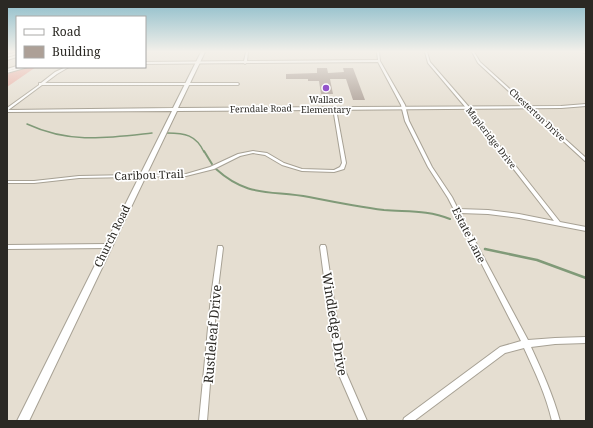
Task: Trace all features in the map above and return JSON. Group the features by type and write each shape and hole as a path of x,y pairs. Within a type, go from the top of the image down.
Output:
{"street":[{"path":"7,111 40,84 58,72"},
{"name":"Church Road","path":"23,421 141,175 193,72"},
{"name":"Estate Lane","path":"384,72 404,109 407,121 430,167 457,211 526,344 552,405 556,421"},
{"name":"Mapleridge Drive","path":"437,72 468,108 559,224"},
{"name":"Chesterton Drive","path":"490,72 586,160"},
{"path":"40,84 238,84"},
{"name":"Ferndale Road","path":"7,111 530,108 573,107 586,105"},
{"name":"Caribou Trail","path":"7,182 34,182 79,177 179,175 212,168 239,155 253,152 266,154 283,164 302,170 323,172 339,170 342,168 344,163 334,109"},
{"path":"457,211 488,212 519,216 586,229"},
{"path":"7,247 107,246"},
{"name":"Windledge Drive","path":"323,247 340,368 363,421"},
{"name":"Rustleleaf Drive","path":"203,421 220,248"},
{"path":"407,421 496,354 513,347 526,344 550,341 586,340"}],"shaded area":[{"path":"12,72 29,72 7,87 7,75"}],"building":[{"name":"Wallace Elementary","path":"354,72 365,100 353,100 346,79 330,79 333,94 321,94 319,81 308,81 308,79 286,79 286,74"}],"waterway":[{"path":"27,124 58,135 74,137 104,138 152,133"},
{"path":"167,133 189,136 201,146 204,152"},
{"path":"204,151 212,164"},
{"path":"216,169 239,185 249,189 309,197 375,209 434,214 450,219"},
{"path":"485,249 537,260 586,278"}],"place":[{"name":"Wallace Elementary","path":"326,88"}]}
